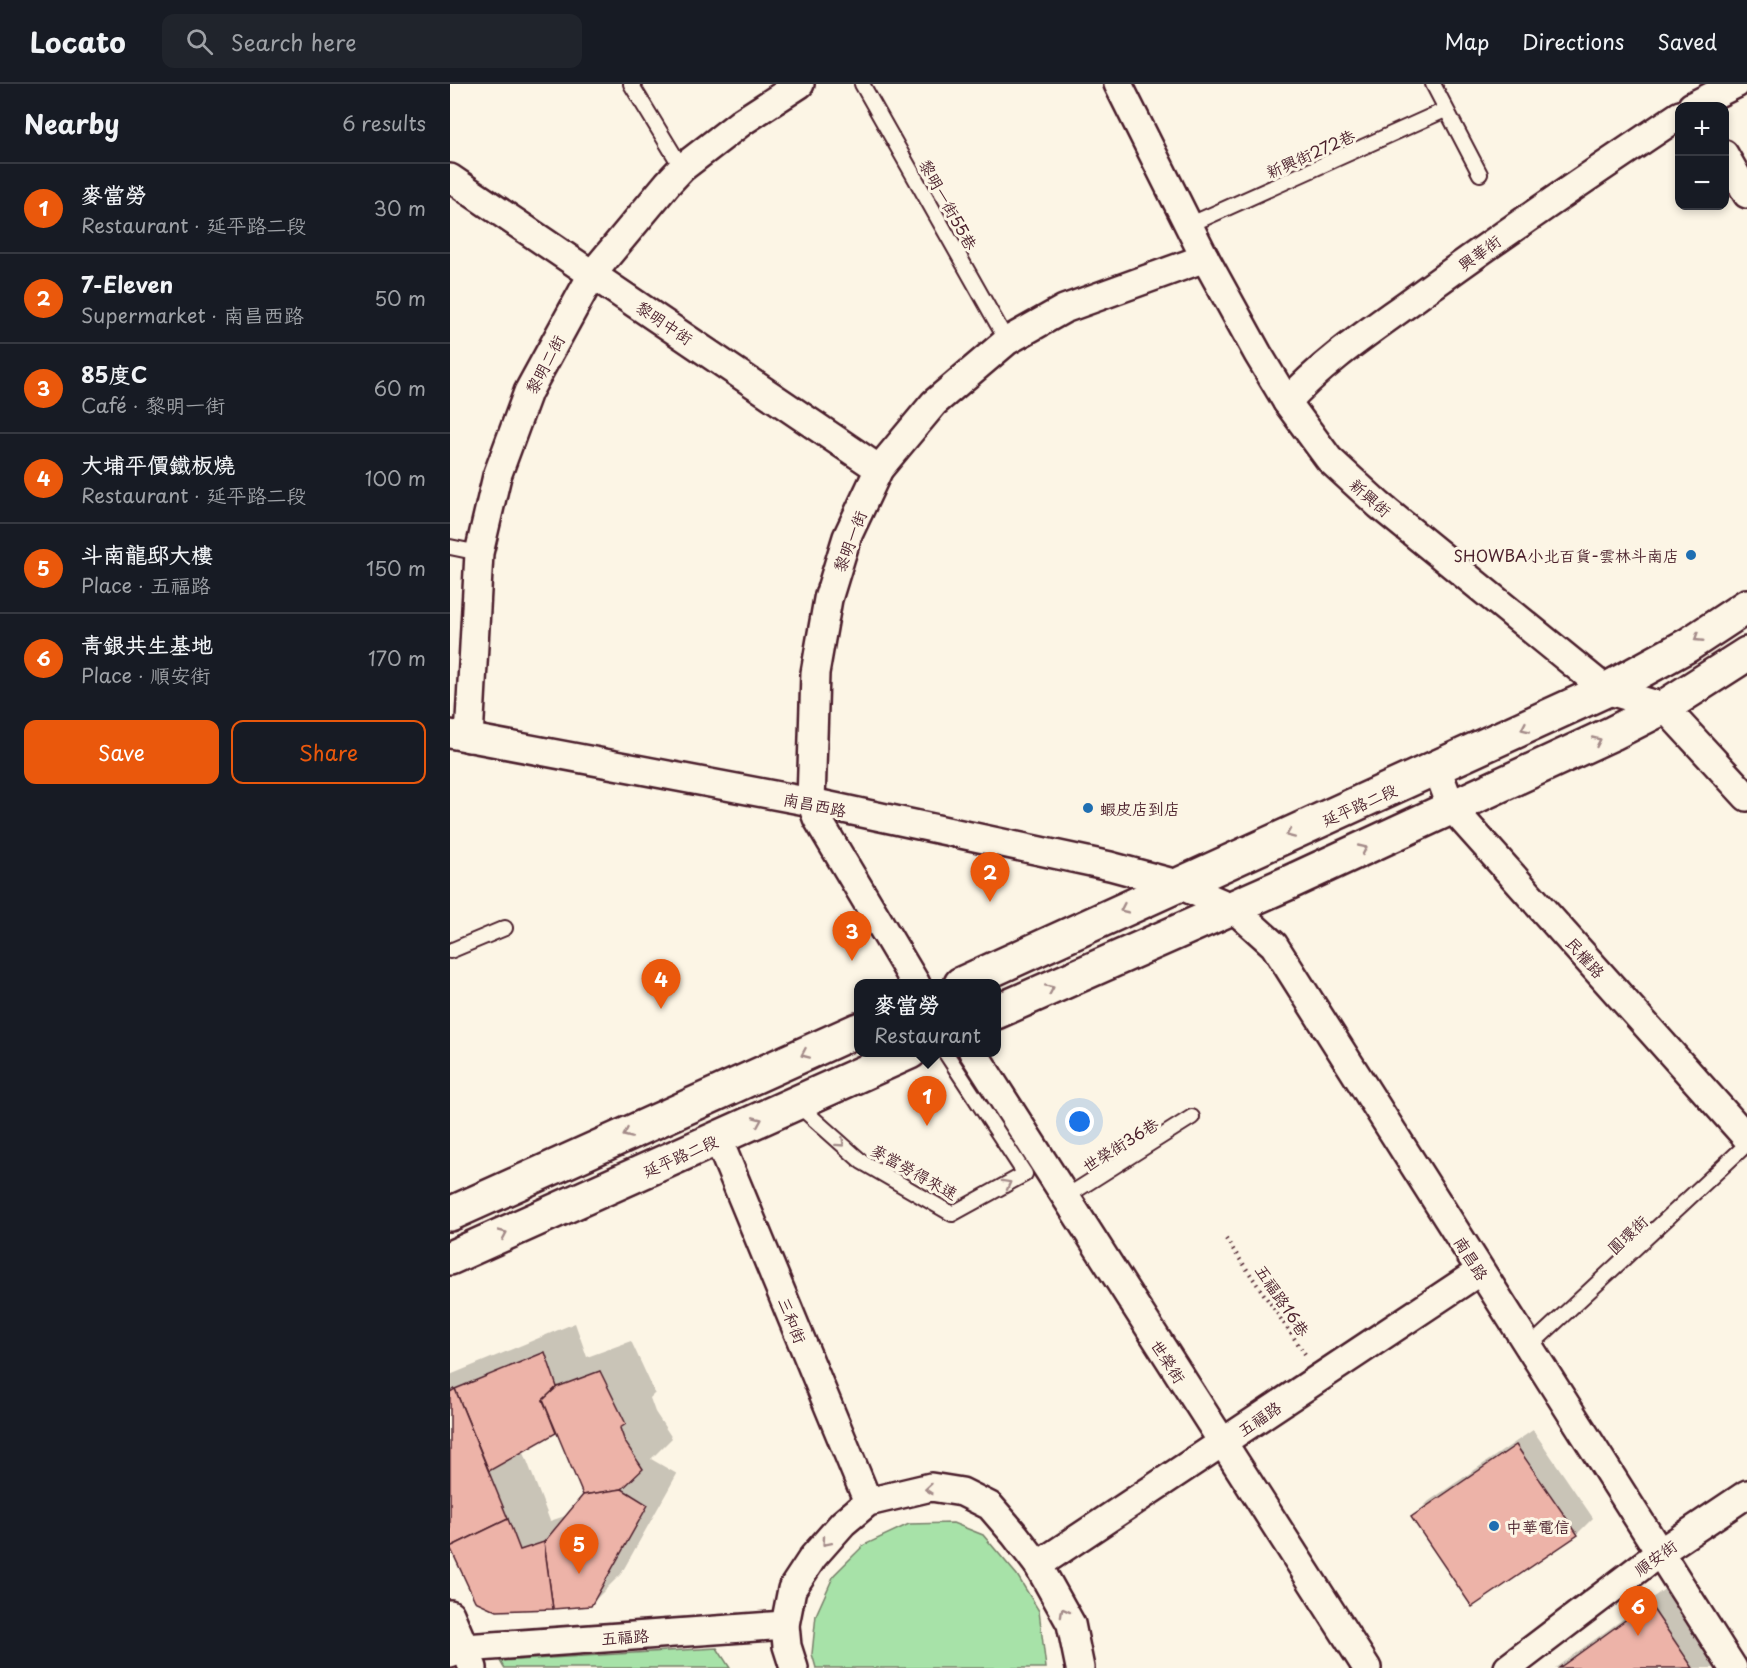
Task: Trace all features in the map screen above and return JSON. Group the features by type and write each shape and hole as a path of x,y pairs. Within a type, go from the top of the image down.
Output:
{"main road":[{"name":"延平路二段","path":"971,979 1437,769 1606,690 1688,645 1747,606"},
{"path":"1001,1010 1233,908 1452,808 1664,707 1747,654"},
{"path":"450,1214 854,1032"},
{"name":"延平路二段","path":"450,1258 901,1057"}],"street":[{"name":"黎明二街","path":"459,736 479,553 497,476 528,392 593,273 682,168 743,121 800,84"},
{"name":"新興街","path":"1118,84 1205,258 1287,402 1329,459 1379,505 1606,690 1664,707"},
{"name":"興華街","path":"1692,102 1736,84"},
{"name":"興華街","path":"1287,402 1309,377 1521,221 1675,113"},
{"path":"1726,156 1747,194"},
{"name":"黎明中街","path":"450,178 879,469"},
{"name":"黎明一街","path":"913,979 817,818 811,802 815,673 828,599 848,537 879,469 934,403 1007,341 1064,309 1205,258"},
{"path":"1664,707 1747,797"},
{"name":"南昌西路","path":"459,736 811,802 1110,866 1177,885"},
{"name":"民權路","path":"1437,769 1452,808 1747,1138"},
{"name":"南昌路","path":"1177,885 1233,908 1274,945 1733,1668"},
{"name":"世榮街","path":"976,1057 1367,1668"},
{"name":"三和街","path":"718,1138 868,1502"},
{"name":"五福路","path":"1038,1565 1480,1271"},
{"path":"794,1668 787,1646 785,1625 792,1589 813,1557 843,1523 868,1502 932,1487 962,1492 990,1506 1038,1565 1071,1624 1080,1668"},
{"name":"順安街","path":"1508,1668 1659,1553 1747,1494"},
{"path":"450,1614 462,1657"},
{"name":"五福路","path":"462,1657 785,1625"}],"lane":[{"path":"631,84 682,168"},
{"name":"黎明一街55巷","path":"862,84 1007,341"},
{"path":"1432,84 1479,174"},
{"name":"新興街272巷","path":"1189,225 1446,110"},
{"path":"450,547 479,553"},
{"path":"450,951 505,928"},
{"name":"麥當勞得來速","path":"797,1104 862,1162 952,1214 1026,1174 948,1057"},
{"name":"世榮街36巷","path":"1064,1198 1192,1117"},
{"name":"圓環街","path":"1529,1347 1747,1144"}],"path":[{"name":"五福路16巷","path":"1226,1239 1320,1376"}],"green space":[{"path":"953,1523 983,1535 1017,1575 1039,1611 1046,1668 816,1668 812,1654 816,1615 834,1575 864,1545 909,1524"},
{"path":"717,1648 730,1668 504,1668 500,1661"}],"building":[{"path":"545,1352 557,1387 543,1400 556,1433 489,1471 455,1389"},
{"path":"600,1371 626,1424 620,1428 625,1442 643,1469 622,1489 583,1495 543,1400 557,1387"},
{"path":"455,1389 508,1519 450,1547 450,1392"},
{"name":"中華電信","path":"1516,1445 1578,1535 1472,1607 1411,1517"},
{"path":"622,1489 648,1505 591,1606 553,1609 544,1542 583,1495"},
{"path":"508,1519 520,1550 544,1542 553,1609 497,1611 475,1601 450,1547"},
{"path":"1649,1603 1693,1668 1559,1668"}],"place":[{"name":"SHOWBA小北百貨-雲林斗南店","path":"1691,555"},
{"name":"蝦皮店到店","path":"1088,808"},
{"name":"7-Eleven","path":"990,902"},
{"name":"85度C","path":"852,961"},
{"name":"大埔平價鐵板燒","path":"661,1009"},
{"name":"麥當勞","path":"927,1126"},
{"name":"中華電信","path":"1494,1526"},
{"name":"斗南龍邸大樓","path":"579,1574"},
{"name":"青銀共生基地","path":"1638,1636"}]}
